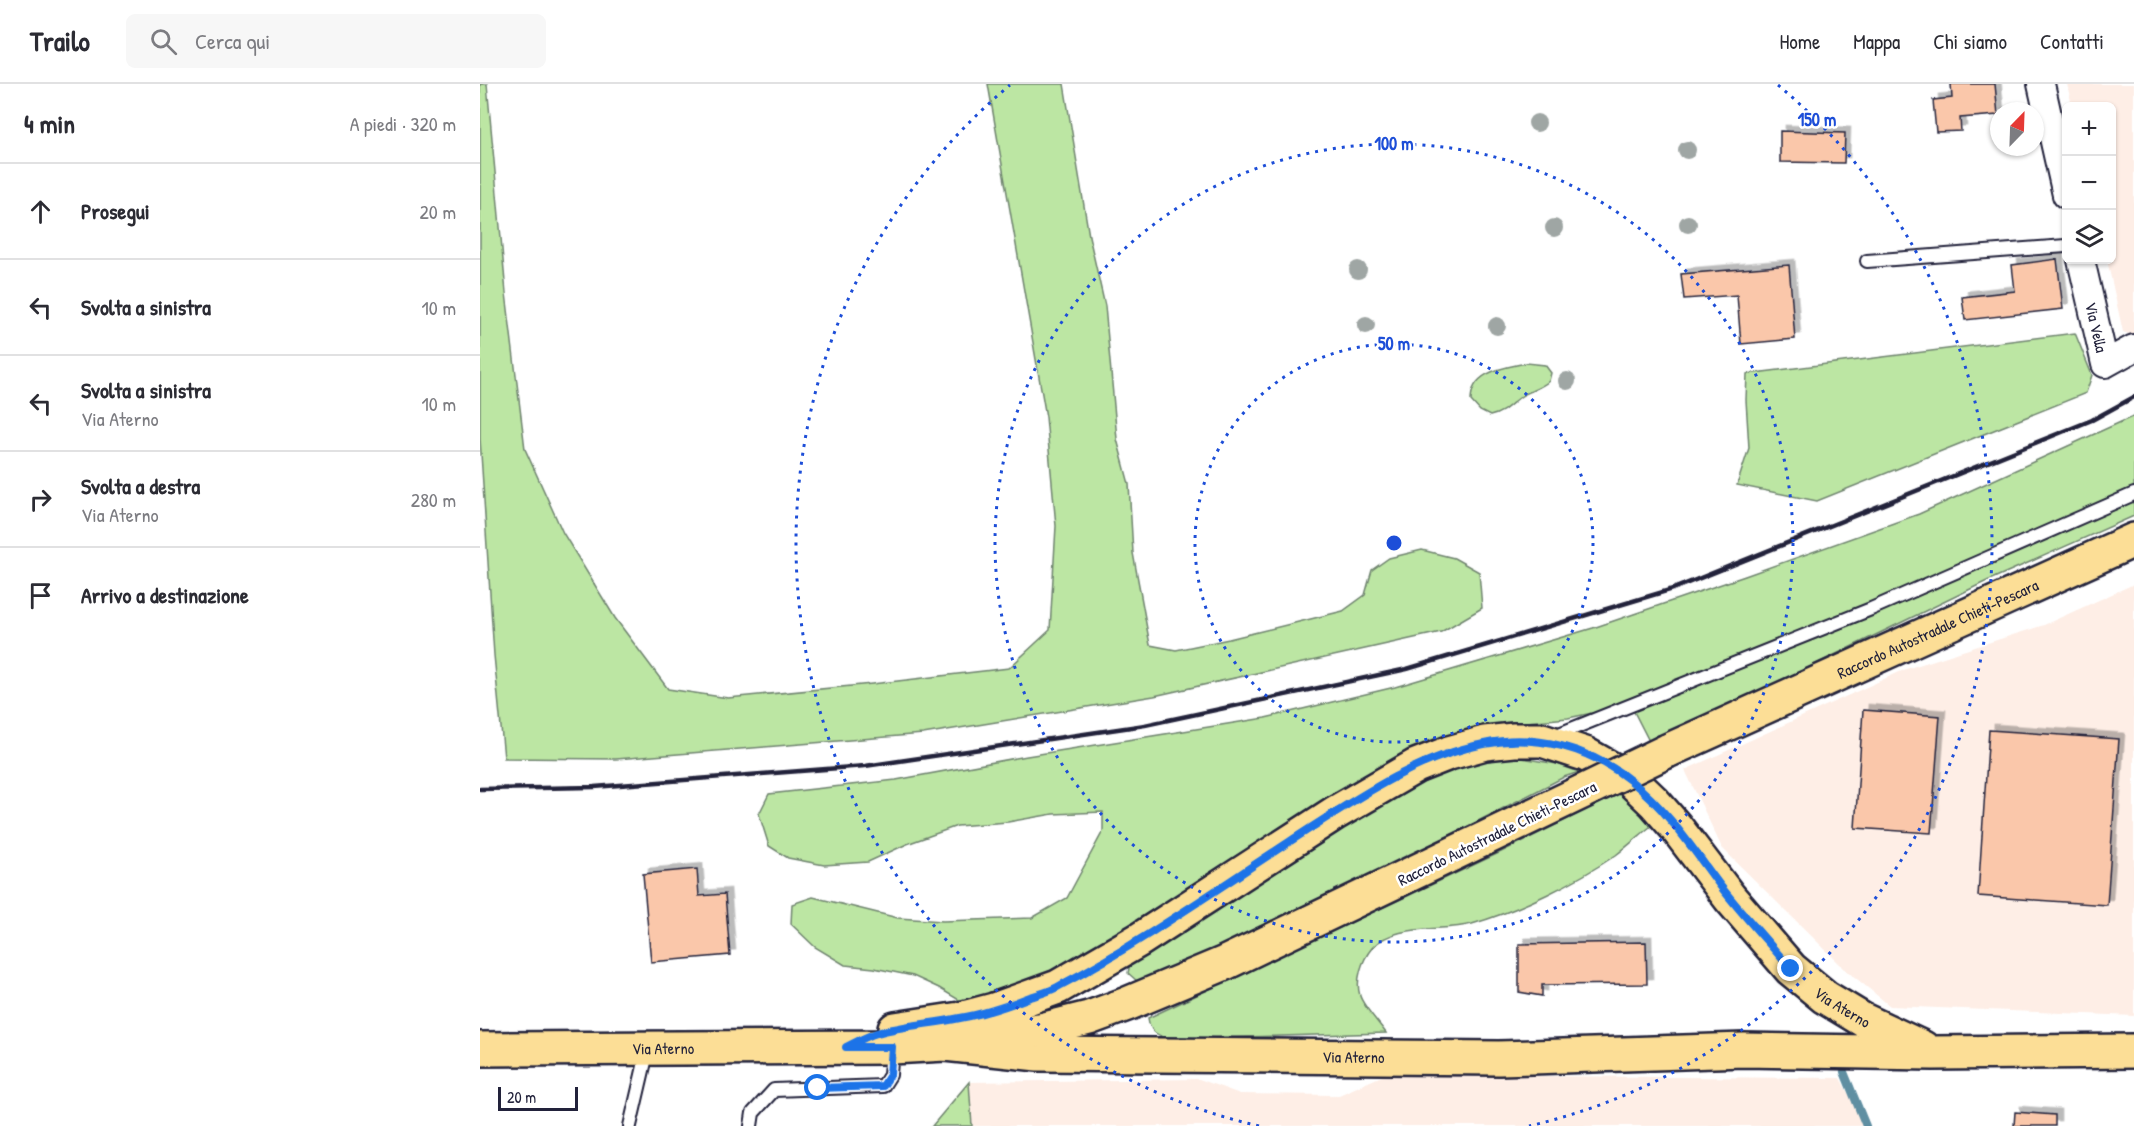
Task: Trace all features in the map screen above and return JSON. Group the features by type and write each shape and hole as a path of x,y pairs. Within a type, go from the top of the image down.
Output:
{"main road":[{"name":"Raccordo Autostradale Chieti-Pescara","path":"945,1044 1044,1029 1089,1018 1226,963 1667,751 2134,540"},
{"name":"Via Aterno","path":"846,1047 876,1033 994,1010 1058,987 1139,940 1335,813 1416,766 1449,753 1485,743 1514,740 1542,741 1585,754 1631,780 1675,826 1730,898 1791,969 1825,997 1863,1020 1933,1053"},
{"name":"Via Aterno","path":"480,1049 892,1047 945,1044 1038,1054 1487,1058 1744,1050 1933,1053 2134,1051"}],"street":[{"path":"2041,84 2062,174"},
{"name":"Via Vella","path":"2082,264 2105,363 2134,348"}],"lane":[{"path":"1867,261 2062,246"},
{"path":"1542,741 1871,609 2134,494"},
{"path":"751,1126 753,1113 774,1090 883,1086 890,1075 892,1047"},
{"path":"630,1126 649,1048"}],"shaded area":[{"path":"2067,84 2134,84 2134,334 2132,335 2123,332 2108,264 2116,264 2116,102 2071,102"},
{"path":"2134,584 2134,1016 1890,1006 1846,970 1722,848 1685,770 1906,669 2044,625"},
{"path":"1384,1075 1840,1078 1866,1126 972,1126 969,1082 1199,1079 1240,1094 1339,1095"}],"green space":[{"path":"480,84 487,84 506,293 525,449 563,533 615,618 668,689 728,698 1009,668 1050,630 1056,526 1046,417 988,84 1064,84 1089,236 1105,306 1117,439 1129,484 1133,553 1150,645 1176,650 1343,611 1365,595 1372,570 1389,558 1422,550 1454,558 1479,572 1482,608 1441,632 1154,696 923,734 616,759 504,758 494,655 480,438"},
{"path":"2075,333 2092,375 2086,393 1817,501 1737,485 1749,448 1747,374"},
{"path":"1526,363 1545,365 1551,373 1549,381 1523,395 1500,413 1490,416 1480,411 1471,401 1472,391 1482,377 1498,369"},
{"path":"2134,416 2134,516 1987,581 1793,675 1649,741 1628,700 1602,711 1568,718 1514,723 1445,742 1082,963 969,1006 913,976 845,965 815,947 791,924 792,904 813,897 898,918 943,921 1032,918 1067,898 1103,831 1103,812 1053,814 1008,822 957,826 907,844 868,862 824,865 788,858 769,846 759,814 769,794 896,780 1027,756 1265,718 1395,687 1593,628 1919,514"},
{"path":"1516,757 1557,764 1579,772 1564,777 1206,955 1137,981 1128,973 1131,958 1141,956 1182,932 1309,848 1425,776 1462,761"},
{"path":"1628,789 1651,826 1620,852 1600,865 1547,895 1490,918 1472,924 1392,935 1381,940 1372,948 1360,970 1359,990 1364,1005 1386,1033 1170,1039 1158,1035 1150,1027 1148,1018 1501,852"},
{"path":"969,1082 972,1126 932,1126"}],"building":[{"path":"1951,84 1995,84 1997,102 1990,102 1990,116 1960,118 1961,131 1936,132 1933,100 1952,98"},
{"path":"1780,131 1845,133 1844,163 1780,162"},
{"path":"2057,259 2063,309 1965,320 1962,297 2015,291 2012,265"},
{"path":"1789,265 1795,339 1741,344 1737,295 1684,299 1681,274"},
{"path":"1863,710 1940,716 1931,833 1855,828"},
{"path":"1989,730 2119,739 2107,905 1978,896"},
{"path":"697,869 699,896 725,894 730,955 651,962 643,874"},
{"path":"1646,942 1647,984 1542,985 1542,996 1519,992 1519,944"},
{"path":"2015,1112 2055,1115 2055,1126 2014,1126"}],"waterway":[{"path":"1844,1072 1866,1126"}],"railway":[{"path":"480,789 594,787 865,766 1145,725 1407,669 1673,589 2092,420 2134,397"}],"route":[{"path":"818,1088 883,1086 890,1075 892,1047 846,1047 876,1033 994,1010 1058,987 1139,940 1335,813 1416,766 1449,753 1485,743 1514,740 1542,741 1563,746 1585,754 1631,780 1675,826 1730,898 1791,969"}]}
